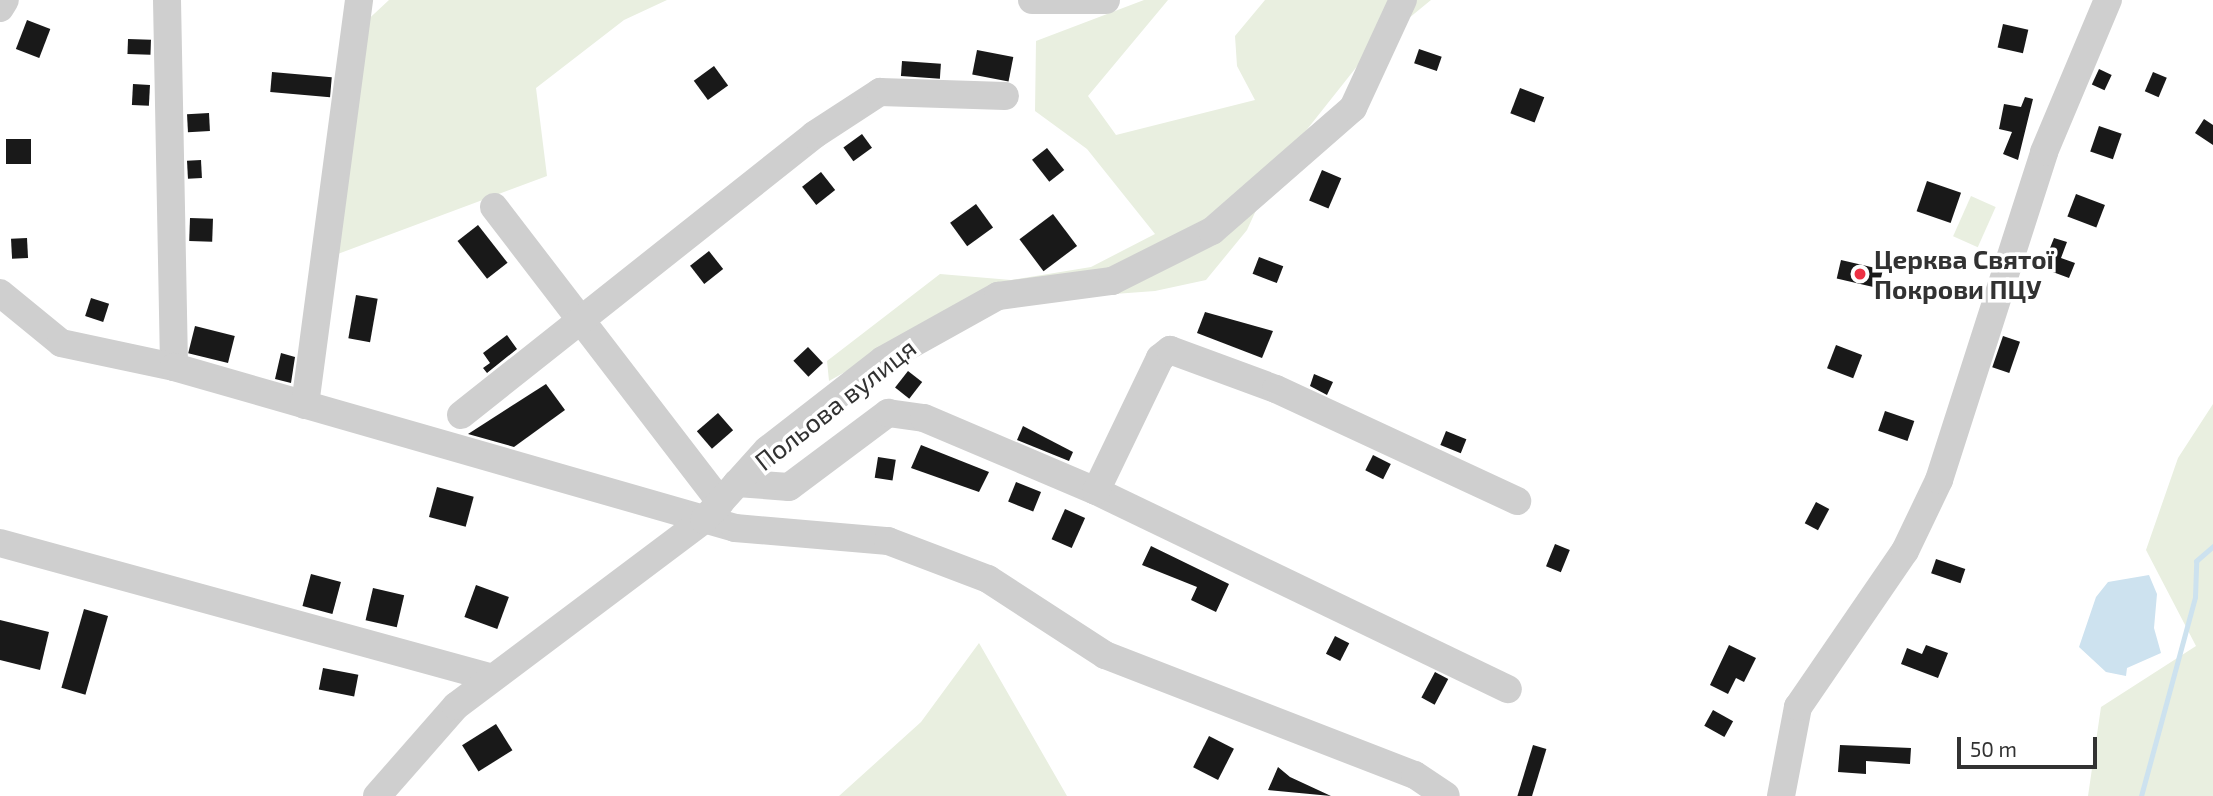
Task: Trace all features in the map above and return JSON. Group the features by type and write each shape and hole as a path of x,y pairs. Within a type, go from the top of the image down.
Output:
{"street":[{"path":"0,8 5,0"},
{"path":"167,0 174,367"},
{"path":"305,405 359,0"},
{"path":"1032,0 1106,0"},
{"name":"Польова вулиця","path":"377,796 456,706 720,502 777,442 883,360 998,296 1112,281 1212,231 1353,108 1403,0"},
{"path":"1781,796 1798,707 1905,551 1939,480 2044,152 2108,0"},
{"path":"461,415 582,322 814,135 880,92 1004,96"},
{"path":"494,206 720,502 735,528 888,541 988,579 1105,655 1415,775 1446,796"},
{"path":"0,293 61,343 174,367 305,405 720,502 789,488 888,413 924,418 1096,491 1508,689"},
{"path":"1096,491 1160,358 1178,351 1517,501"},
{"path":"0,543 493,678"}],"green space":[{"path":"389,0 667,0 624,20 536,88 547,176 327,258 360,27"},
{"path":"1144,0 1168,0 1088,96 1116,135 1255,100 1237,66 1235,36 1265,0 1431,0 1370,50 1274,171 1247,230 1206,280 1155,291 964,305 829,381 827,361 940,274 1011,280 1091,267 1155,234 1087,149 1035,111 1036,41"},
{"path":"1971,196 1996,207 1978,247 1953,236"},
{"path":"2213,404 2213,796 2088,796 2101,707 2196,646 2146,550 2178,458"},
{"path":"979,643 1067,796 839,796 921,722"}],"water":[{"path":"2149,575 2157,594 2154,628 2161,653 2127,668 2126,676 2106,672 2079,647 2096,597 2108,582"}],"building":[{"path":"27,20 50,29 39,58 16,49"},
{"path":"2003,24 2028,30 2023,53 1998,47"},
{"path":"128,39 151,40 150,55 127,54"},
{"path":"1419,49 1442,57 1437,71 1414,63"},
{"path":"977,50 1013,57 1009,82 972,75"},
{"path":"902,61 941,64 940,79 901,76"},
{"path":"714,66 728,85 708,100 694,81"},
{"path":"2099,69 2112,75 2105,90 2092,84"},
{"path":"272,72 332,77 330,97 270,92"},
{"path":"2153,72 2167,78 2159,97 2145,91"},
{"path":"133,84 150,85 149,106 132,105"},
{"path":"1520,88 1544,97 1535,123 1510,113"},
{"path":"2025,97 2033,99 2018,160 2003,154 2012,132 1999,129 2004,104 2021,107"},
{"path":"209,113 210,131 188,132 187,114"},
{"path":"2204,119 2213,125 2213,145 2195,133"},
{"path":"2099,126 2122,134 2113,159 2090,152"},
{"path":"862,134 872,148 853,161 843,148"},
{"path":"6,139 31,139 31,164 6,164"},
{"path":"1047,148 1064,170 1049,182 1032,160"},
{"path":"201,160 202,178 188,179 187,161"},
{"path":"1322,170 1341,178 1328,209 1309,200"},
{"path":"821,172 835,190 816,205 802,187"},
{"path":"1927,181 1961,193 1951,223 1917,211"},
{"path":"2076,194 2105,205 2096,228 2067,216"},
{"path":"976,204 993,227 967,246 950,223"},
{"path":"1053,214 1077,246 1044,271 1019,239"},
{"path":"190,218 213,219 212,242 189,241"},
{"path":"478,225 508,263 487,279 458,241"},
{"path":"27,238 28,258 12,259 11,239"},
{"path":"2054,238 2067,242 2061,258 2075,263 2069,278 2042,268"},
{"path":"709,251 723,269 704,284 690,266"},
{"path":"1259,257 1283,266 1277,283 1253,274"},
{"name":"Церква Святої Покрови ПЦУ","path":"1841,260 1883,270 1879,288 1837,279"},
{"path":"356,295 378,299 370,342 348,338"},
{"path":"91,298 109,304 103,322 85,316"},
{"path":"1205,312 1273,331 1262,358 1197,333"},
{"path":"195,326 235,336 228,363 188,353"},
{"path":"507,335 517,349 487,373 483,368 490,363 483,353"},
{"path":"2003,336 2020,342 2009,373 1992,367"},
{"path":"1836,345 1862,355 1853,378 1827,368"},
{"path":"808,347 823,363 808,377 793,361"},
{"path":"281,353 295,357 291,383 275,379"},
{"path":"908,371 922,382 909,399 895,388"},
{"path":"1314,374 1333,382 1327,395 1310,386"},
{"path":"546,384 565,410 514,447 468,434"},
{"path":"1885,411 1914,421 1907,441 1878,431"},
{"path":"718,413 733,430 712,449 697,431"},
{"path":"1023,426 1073,452 1069,461 1017,440"},
{"path":"1446,431 1466,439 1461,453 1440,445"},
{"path":"921,445 989,472 979,492 911,468"},
{"path":"1373,455 1391,464 1383,479 1365,470"},
{"path":"878,457 896,460 892,481 875,478"},
{"path":"1016,482 1041,492 1033,512 1008,501"},
{"path":"437,487 474,497 466,527 429,517"},
{"path":"1816,502 1829,509 1818,530 1805,523"},
{"path":"1065,509 1085,518 1072,548 1052,539"},
{"path":"1555,544 1570,550 1561,572 1546,566"},
{"path":"1151,546 1229,584 1216,612 1191,600 1197,587 1142,565"},
{"path":"1936,559 1965,569 1960,583 1931,573"},
{"path":"311,574 341,582 332,614 302,606"},
{"path":"476,585 509,597 497,629 464,617"},
{"path":"373,588 404,595 397,627 366,620"},
{"path":"84,609 108,616 85,695 61,688"},
{"path":"0,620 49,632 40,670 0,660"},
{"path":"1335,636 1349,643 1340,661 1326,654"},
{"path":"1729,645 1756,658 1744,682 1736,678 1728,694 1710,685"},
{"path":"1926,645 1948,653 1938,678 1901,664 1907,648 1922,654"},
{"path":"323,668 358,675 354,696 319,690"},
{"path":"1435,672 1448,679 1435,705 1421,698"},
{"path":"1713,710 1733,721 1724,737 1704,726"},
{"path":"496,724 512,750 479,771 462,745"},
{"path":"1209,736 1234,749 1218,780 1193,767"},
{"path":"1533,745 1546,749 1532,796 1517,796"},
{"path":"1840,745 1911,748 1910,764 1866,761 1866,774 1838,772"},
{"path":"1278,767 1290,777 1331,796 1268,790"}],"waterway":[{"path":"2141,796 2195,597 2196,561 2213,546"}],"place":[{"name":"Церква Святої Покрови ПЦУ","path":"1860,274"}]}
